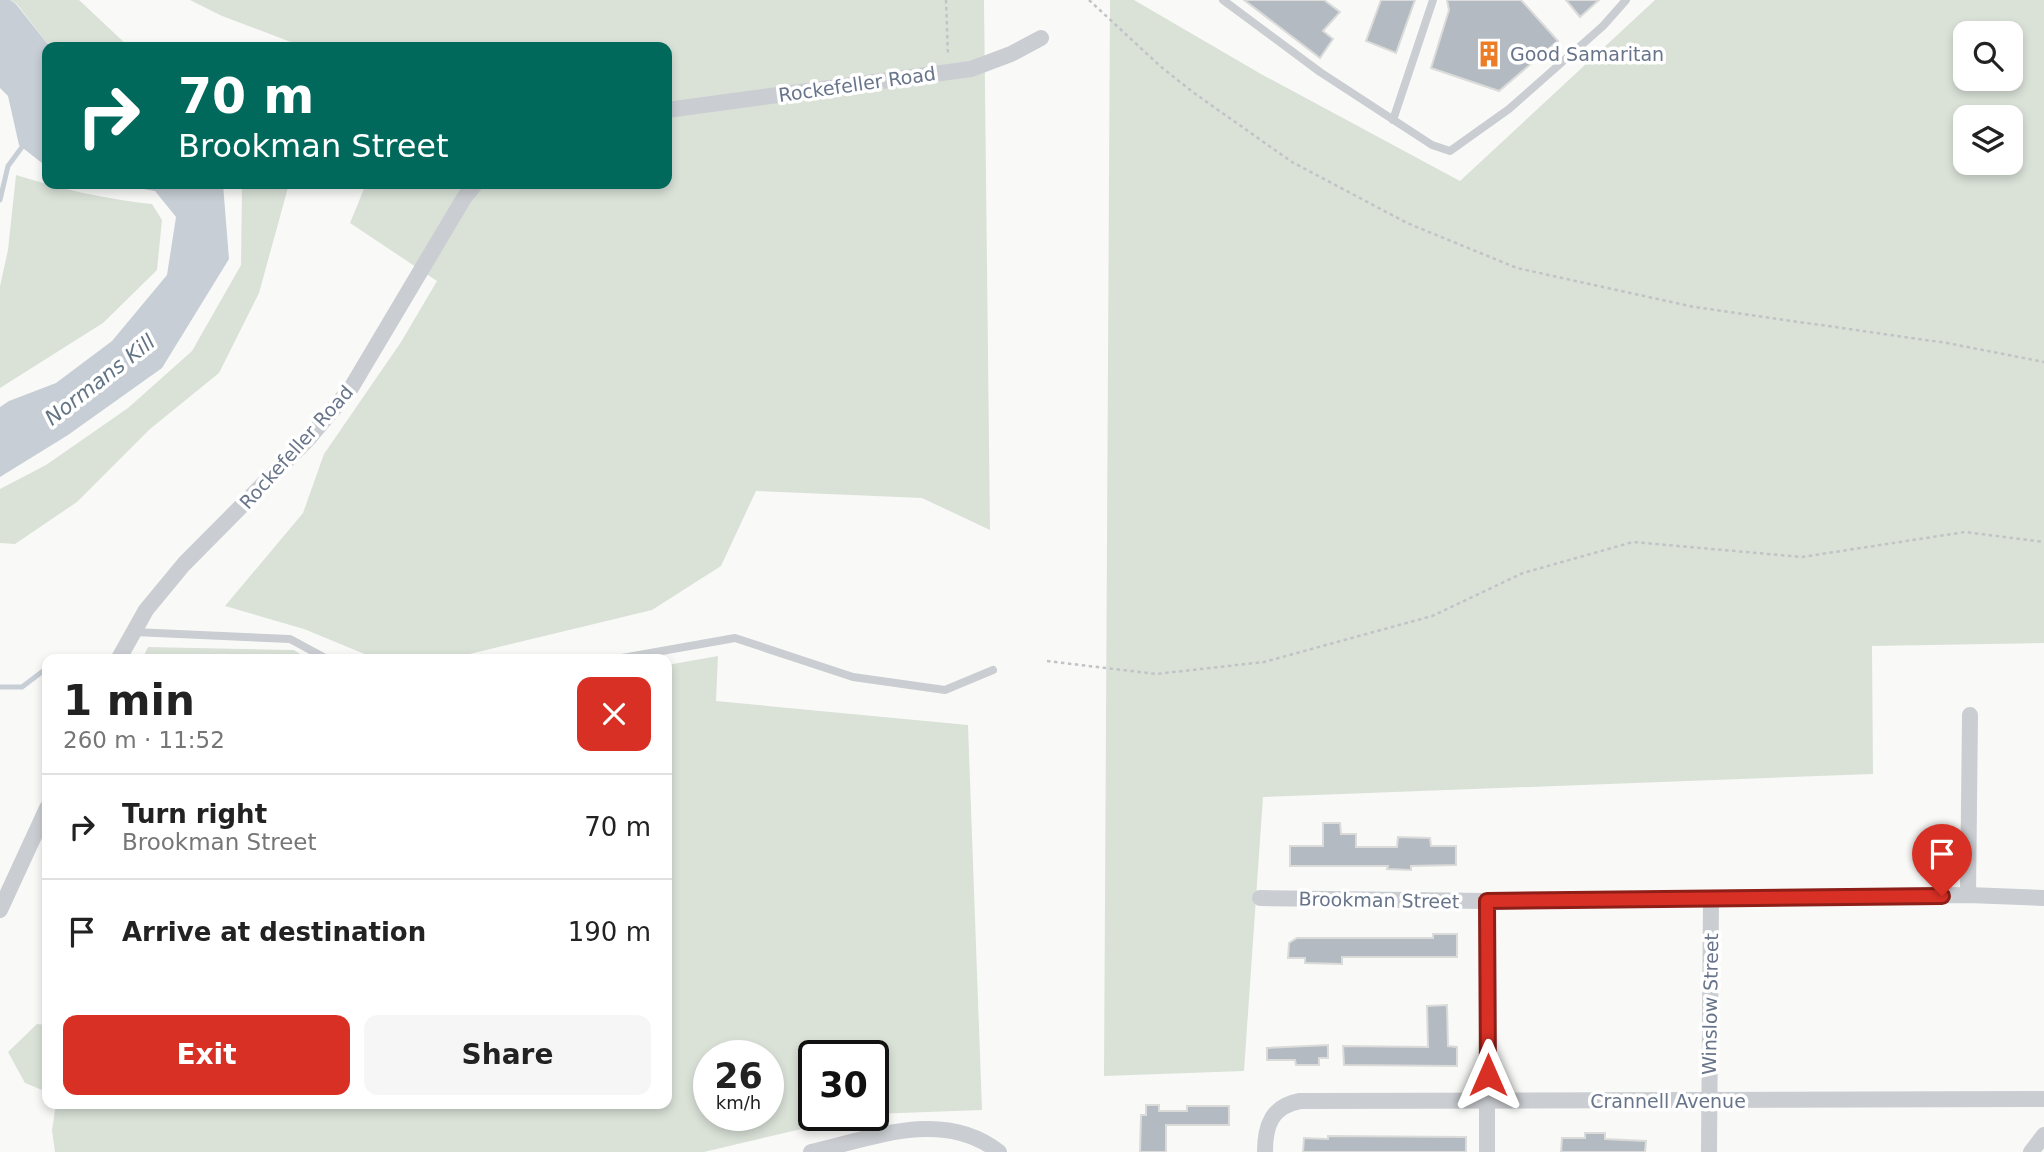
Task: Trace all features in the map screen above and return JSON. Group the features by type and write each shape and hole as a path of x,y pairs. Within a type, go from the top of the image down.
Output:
{"street":[{"name":"Rockefeller Road","path":"672,109 971,69 1011,54 1041,38"},
{"name":"Rockefeller Road","path":"121,654 146,610 184,564 307,439 351,388 471,189"},
{"path":"1968,895 1970,715"},
{"path":"0,910 42,818"},
{"name":"Brookman Street","path":"1260,898 1487,901 1968,895 2044,898"},
{"name":"Winslow Street","path":"1709,1152 1711,898"},
{"path":"1487,901 1487,1152"},
{"name":"Crannell Avenue","path":"1265,1152 1270,1120 1280,1108 1293,1102 2044,1099"},
{"path":"811,1152 923,1128 947,1129 967,1134 999,1152"},
{"path":"2031,1152 2044,1135"}],"lane":[{"path":"1223,0 1320,72 1432,145 1450,152 1509,109 1603,26 1626,0"},
{"path":"1393,120 1433,0"},
{"path":"134,632 290,639 318,654"},
{"path":"645,654 735,638 853,677 945,690 993,670"}],"path":[{"path":"946,0 949,71"},
{"path":"1089,0 1194,93 1292,162 1407,223 1517,268 1694,307 1947,343 2044,362"},
{"path":"1046,661 1156,674 1264,662 1432,616 1523,573 1633,542 1802,557 1965,532 2044,542"}],"shaded area":[{"path":"10,0 79,0 124,42 46,42 17,4"},
{"path":"190,0 984,0 990,530 922,498 756,491 721,566 652,610 470,654 364,654 304,629 225,606 303,513 324,454 401,342 437,281 350,223 364,189 672,189 672,42 291,42 222,16"},
{"path":"1110,0 1134,0 1261,74 1460,181 1655,0 2044,0 2044,643 1872,646 1873,774 1263,797 1244,1071 1104,1076"},
{"path":"16,175 42,183 42,189 66,189 152,204 162,220 157,270 103,323 0,388 0,286 8,250"},
{"path":"242,189 288,189 259,293 219,373 150,429 77,502 15,544 0,543 0,489 46,465 128,408 192,351 241,265"},
{"path":"148,647 294,650 300,654 145,654"},
{"path":"718,656 716,701 968,725 982,1110 889,1113 889,1040 798,1040 798,1130 704,1152 55,1152 52,1130 55,1109 672,1109 672,664"},
{"path":"37,1024 42,1024 42,1090 25,1083 8,1052"}],"water":[{"path":"0,0 10,0 46,42 42,42 42,163 19,145 8,96 0,88"},
{"name":"Normans Kill","path":"143,189 223,189 229,259 162,368 68,435 0,477 0,407 56,383 112,341 167,275 176,217 155,191"}],"building":[{"path":"1244,0 1324,0 1340,12 1323,31 1333,39 1320,58"},
{"path":"1381,0 1415,0 1396,53 1366,41"},
{"name":"Good Samaritan","path":"1447,0 1521,0 1558,41 1499,91 1431,68 1449,10"},
{"name":"Good Samaritan","path":"1566,0 1599,0 1580,17"},
{"path":"1323,823 1340,823 1341,834 1356,834 1356,847 1397,847 1398,837 1430,838 1431,846 1456,846 1456,865 1411,866 1411,870 1387,869 1388,866 1290,866 1290,846 1323,846"},
{"path":"1433,934 1457,934 1457,957 1342,957 1342,964 1305,963 1305,958 1288,958 1289,943 1297,938 1433,938"},
{"path":"1447,1005 1448,1046 1457,1047 1457,1066 1344,1065 1343,1046 1428,1047 1427,1006"},
{"path":"1328,1045 1328,1058 1319,1058 1319,1065 1296,1065 1295,1060 1267,1060 1267,1048"},
{"path":"1146,1105 1159,1105 1159,1111 1187,1111 1187,1106 1229,1106 1229,1125 1166,1125 1166,1152 1140,1152 1141,1115 1146,1115"},
{"path":"1585,1133 1605,1133 1605,1139 1646,1141 1645,1152 1561,1152 1562,1138 1585,1138"},
{"path":"1328,1136 1466,1137 1466,1152 1303,1152 1304,1138 1328,1139"}],"waterway":[{"path":"0,200 8,166 25,143"},
{"path":"0,687 22,687 42,672"}],"place":[{"name":"Good Samaritan","path":"1489,54"}],"route":[{"path":"1488,1075 1487,901 1942,896"}]}
